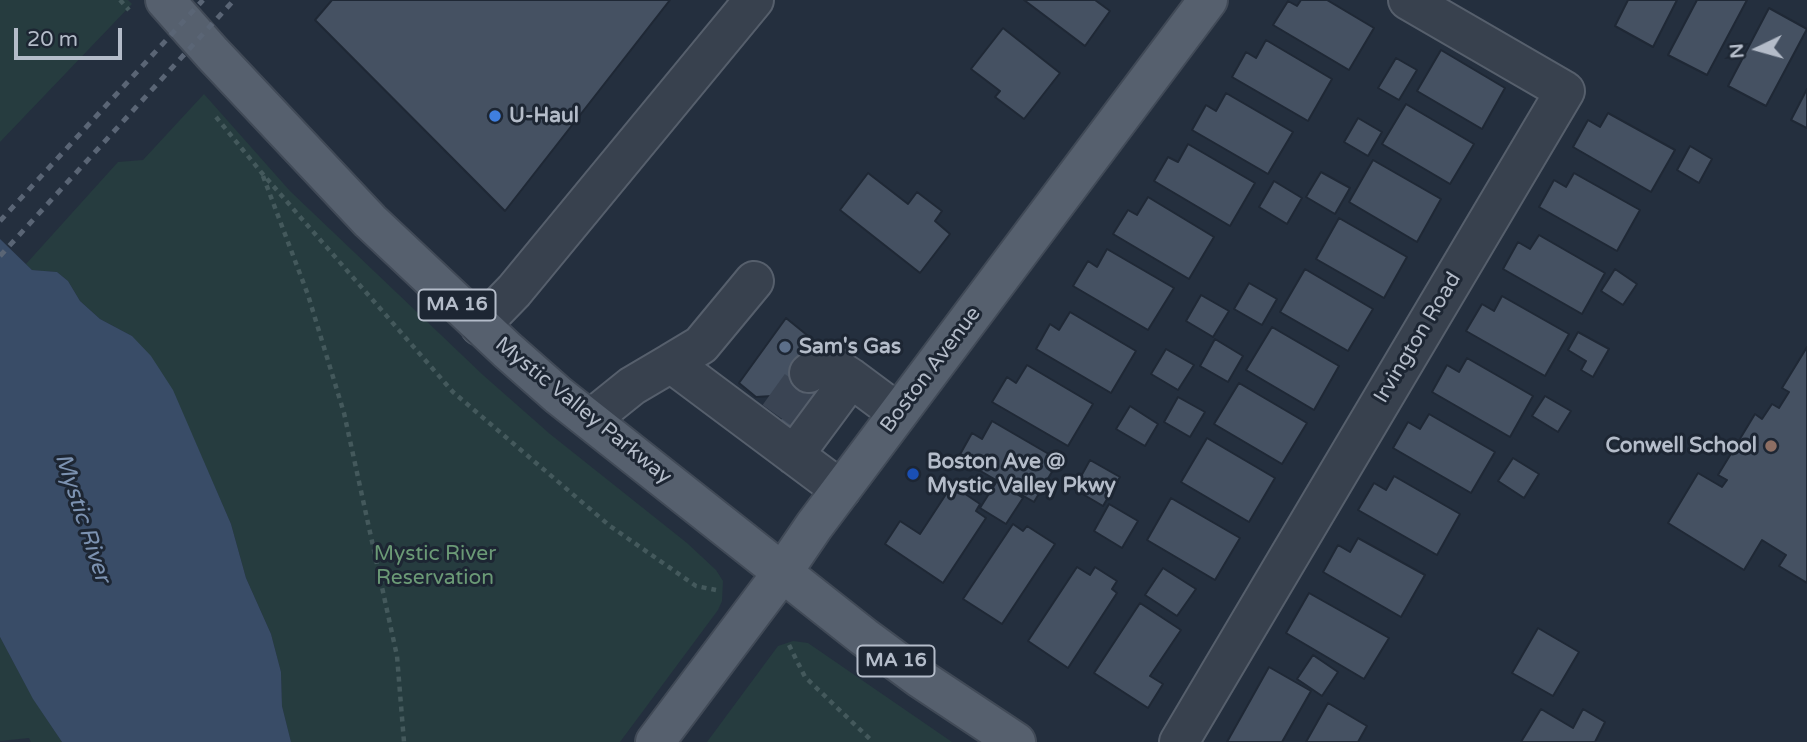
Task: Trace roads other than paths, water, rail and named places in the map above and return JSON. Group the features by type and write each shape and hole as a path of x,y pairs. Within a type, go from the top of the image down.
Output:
{"main road":[{"name":"Boston Avenue","path":"655,742 1208,0"},
{"name":"Mystic Valley Parkway","path":"151,10 230,73 369,221 558,395 782,573 921,679 1016,742"}],"street":[{"path":"480,326 514,291 754,0"},
{"name":"Irvington Road","path":"1179,742 1565,91 1408,0"},
{"path":"591,419 632,386 702,345 754,281"},
{"path":"671,363 778,434 841,490"},
{"path":"809,373 825,364 837,368 898,414"},
{"path":"778,434 851,378"}],"water":[{"name":"Mystic River","path":"0,239 32,270 57,272 68,281 80,301 100,319 132,336 151,356 173,390 231,524 246,578 271,634 281,672 282,706 291,742 62,742 33,699 0,637"}],"tunnel":[{"path":"778,416 809,373"}],"railway":[{"path":"0,221 203,0"},
{"path":"0,256 234,0"}],"place":[{"name":"U-Haul","path":"495,116"},
{"name":"Sam's Gas","path":"785,347"},
{"name":"Conwell School","path":"1771,446"},
{"name":"Boston Ave @ Mystic Valley Pkwy","path":"913,474"}],"park label":[{"name":"Mystic River Reservation","path":"435,566"}]}
